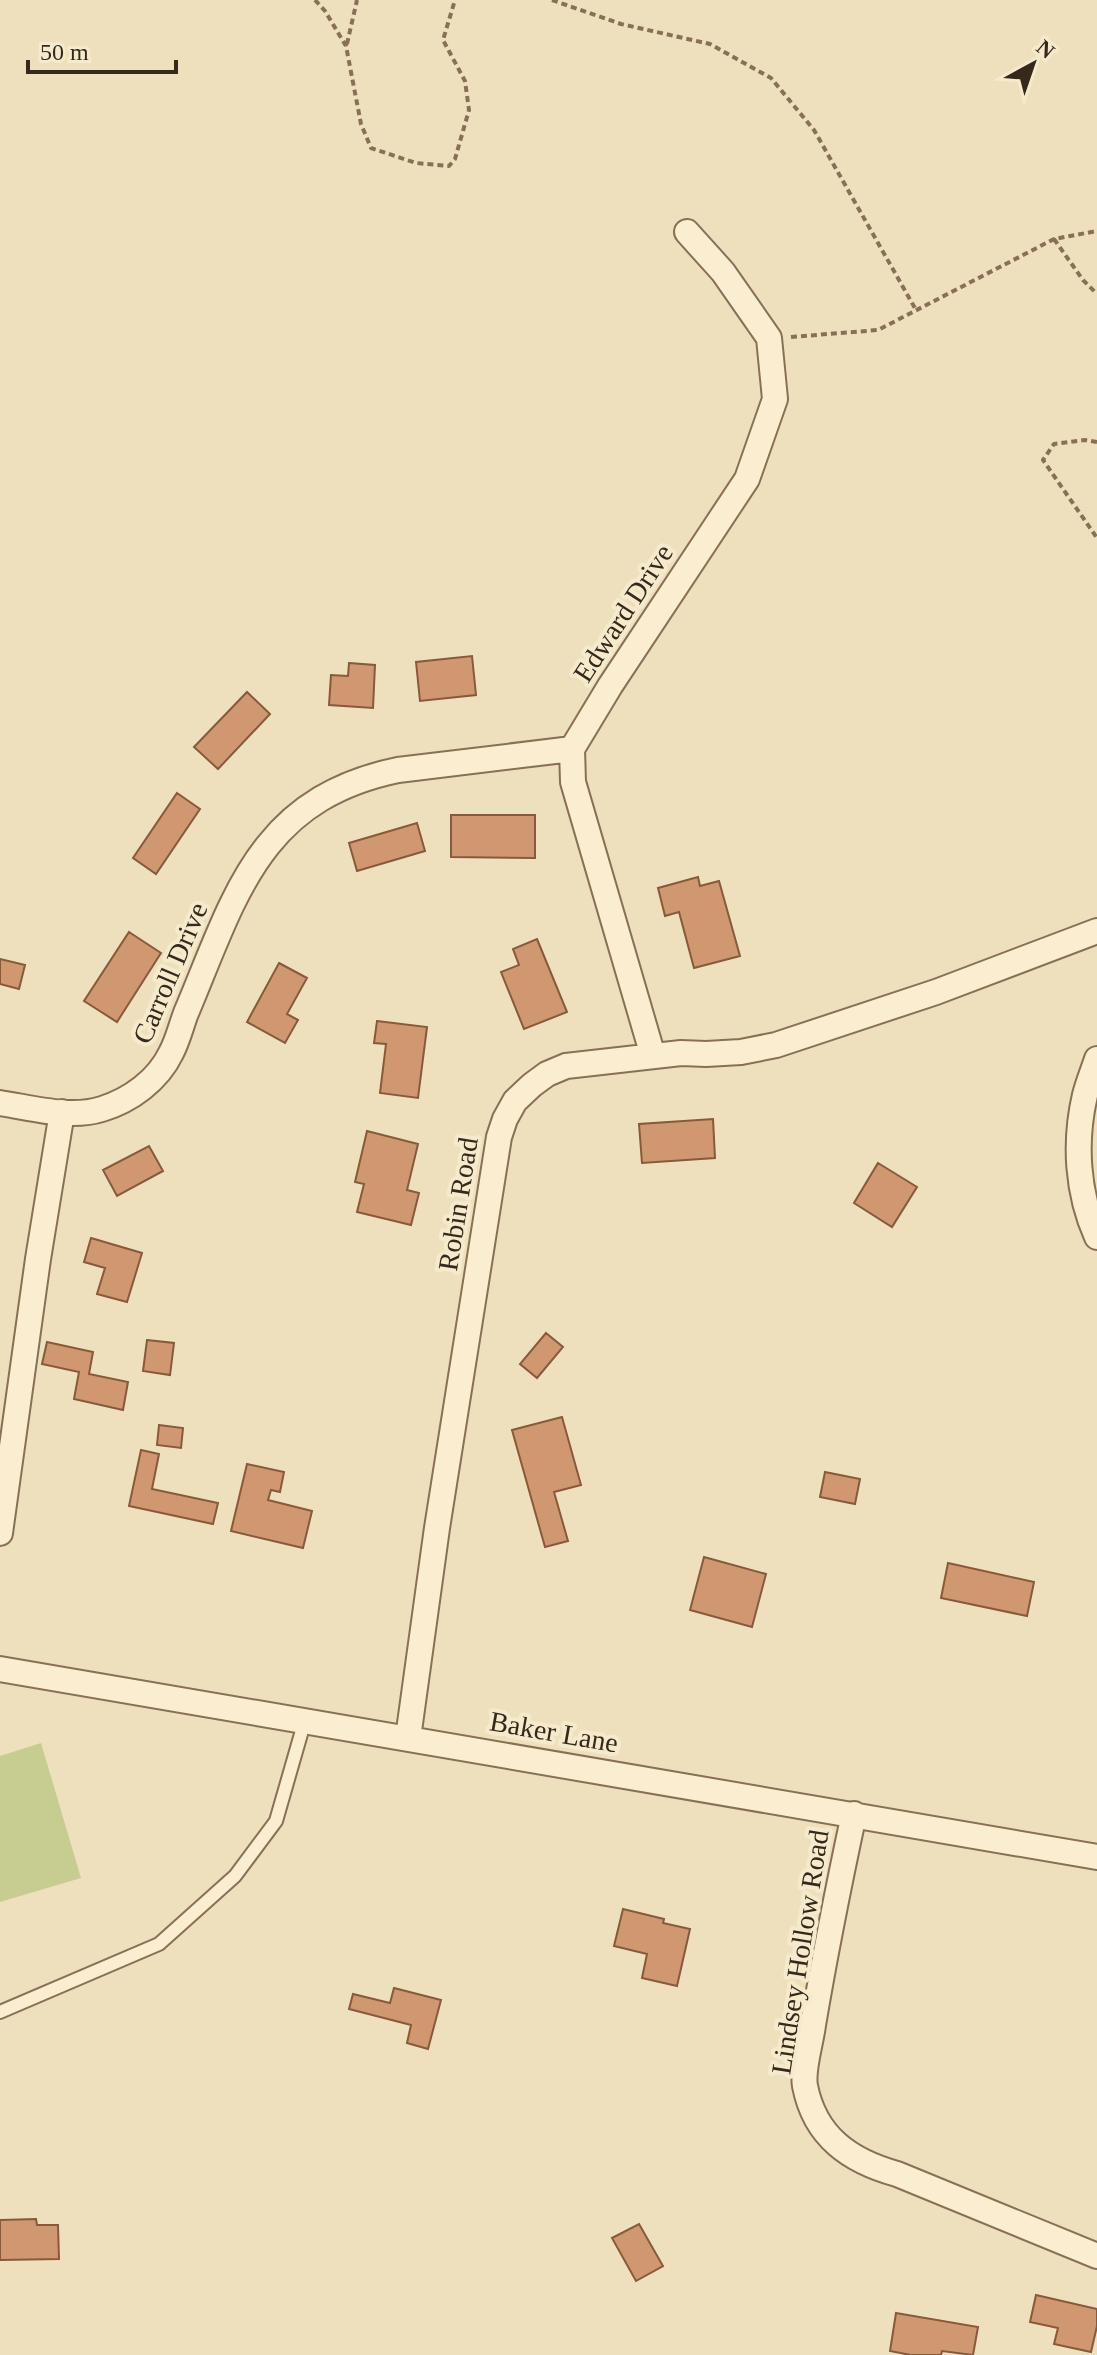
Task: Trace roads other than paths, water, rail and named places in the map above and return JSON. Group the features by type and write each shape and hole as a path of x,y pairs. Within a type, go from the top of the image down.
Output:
{"street":[{"name":"Edward Drive","path":"572,749 747,479 775,399 769,338 723,272 687,232"},
{"path":"572,749 573,782 653,1056"},
{"name":"Carroll Drive","path":"0,1103 76,1114 101,1110 142,1089 160,1071 172,1052 239,886 264,849 295,816 320,799 375,774 572,749"},
{"name":"Robin Road","path":"408,1738 437,1528 499,1137 515,1101 547,1074 566,1066 681,1053 741,1052 776,1045 936,992 1097,931"},
{"path":"1097,1059 1085,1093 1078,1150 1084,1199 1097,1237"},
{"path":"0,1533 62,1112"},
{"name":"Baker Lane","path":"0,1669 1097,1857"},
{"name":"Lindsey Hollow Road","path":"854,1814 824,1961 804,2082 820,2123 831,2139 855,2159 1097,2256"}],"lane":[{"path":"0,2012 159,1944 235,1876 276,1821 305,1720"}]}
